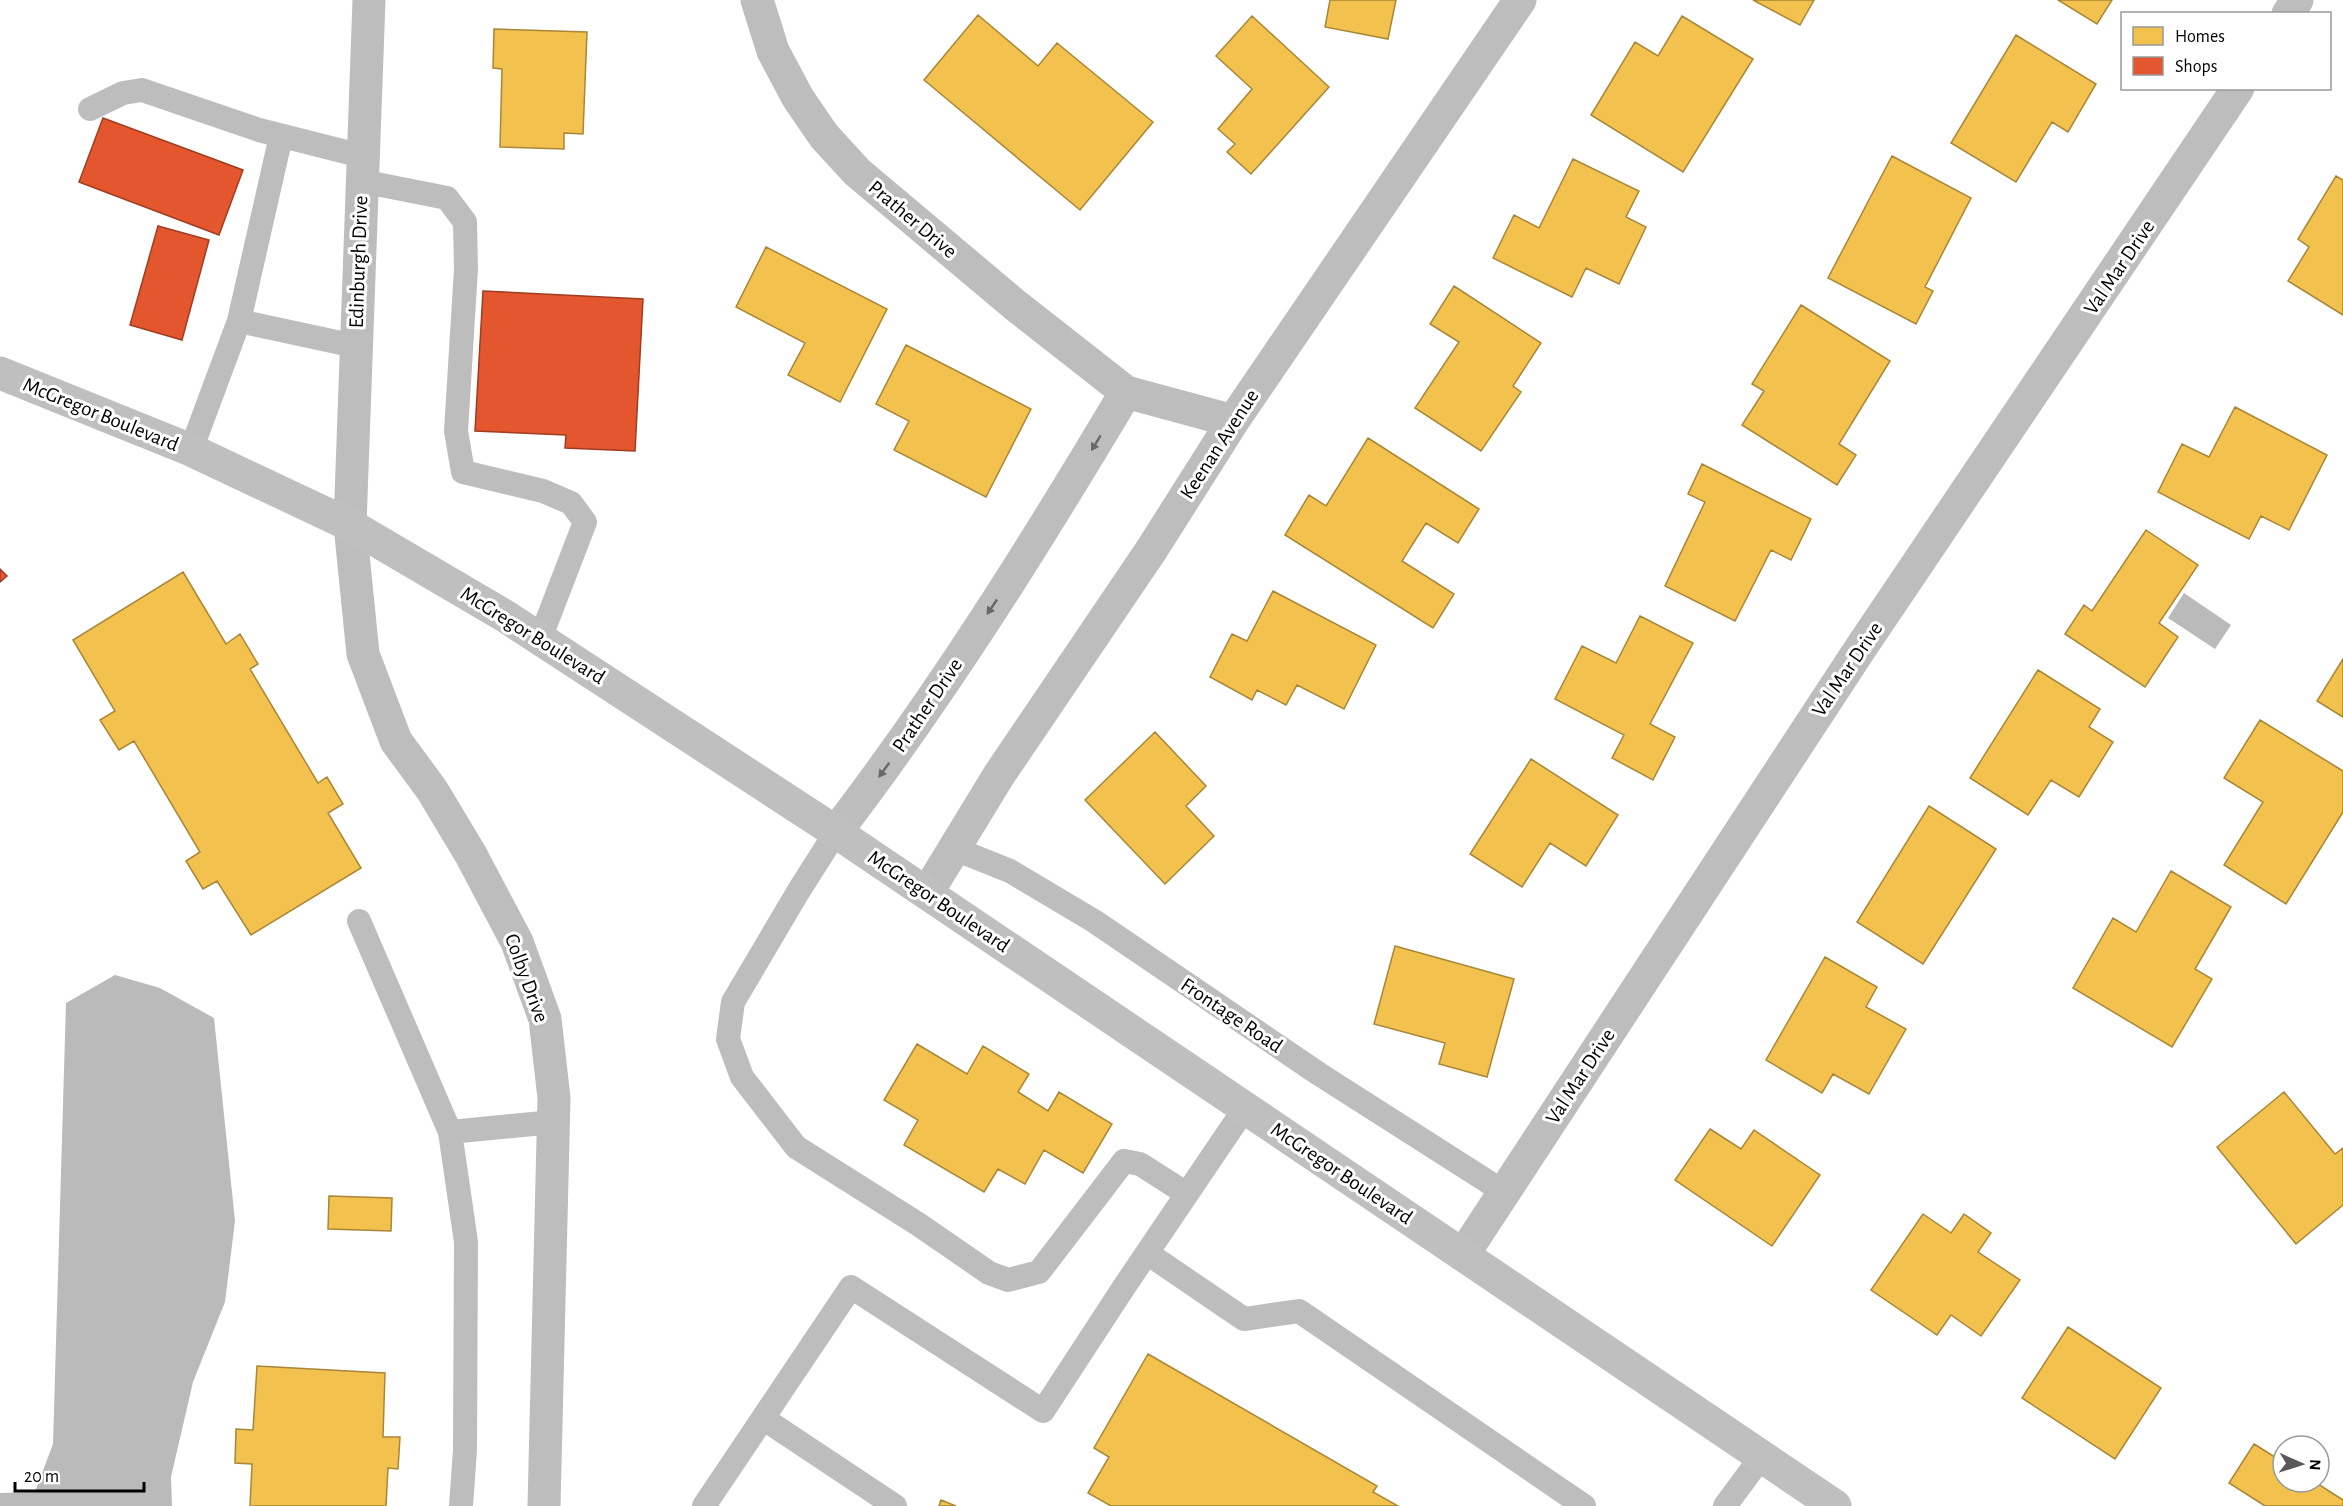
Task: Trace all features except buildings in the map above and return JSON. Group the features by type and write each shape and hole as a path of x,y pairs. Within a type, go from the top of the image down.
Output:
{"main road":[{"name":"McGregor Boulevard","path":"0,373 191,450 350,525 505,615 836,832 1835,1506"}],"street":[{"name":"Edinburgh Drive","path":"350,525 369,0"},
{"name":"Prather Drive","path":"757,0 773,51 798,98 824,136 858,172 1015,304 1126,392 1233,421"},
{"name":"Keenan Avenue","path":"927,893 999,775 1152,549 1233,421 1520,0"},
{"name":"Val Mar Drive","path":"1463,1255 1860,649 2237,90"},
{"name":"Prather Drive","path":"836,832 891,759 1040,534 1126,392"},
{"name":"Colby Drive","path":"350,525 363,654 396,741 432,790 471,855 517,942 545,1019 554,1098 544,1506"}],"lane":[{"path":"90,109 123,93 142,90 281,136 447,198 465,222 466,269 456,431 463,472 543,491 572,503 585,522 540,639"},
{"path":"191,450 239,321 281,136"},
{"path":"239,321 355,346"},
{"path":"836,832 733,1002 728,1039 742,1077 796,1147 918,1224 989,1274 1008,1280 1039,1272 1124,1161 1140,1164 1187,1194"},
{"name":"Frontage Road","path":"955,849 1010,871 1094,921 1319,1074 1504,1192"},
{"path":"359,921 450,1132 466,1242 465,1450 461,1506"},
{"path":"704,1506 851,1287 1043,1411 1245,1108"},
{"path":"450,1132 553,1122"},
{"path":"1147,1253 1244,1319 1299,1311 1584,1506"},
{"path":"764,1419 895,1506"},
{"path":"1725,1506 1762,1456"}],"shaded area":[{"path":"2184,593 2231,625 2215,649 2168,618"},
{"path":"115,975 160,988 214,1018 235,1221 225,1302 193,1382 171,1477 172,1506 0,1506 0,1493 35,1492 53,1444 66,1003"}]}
